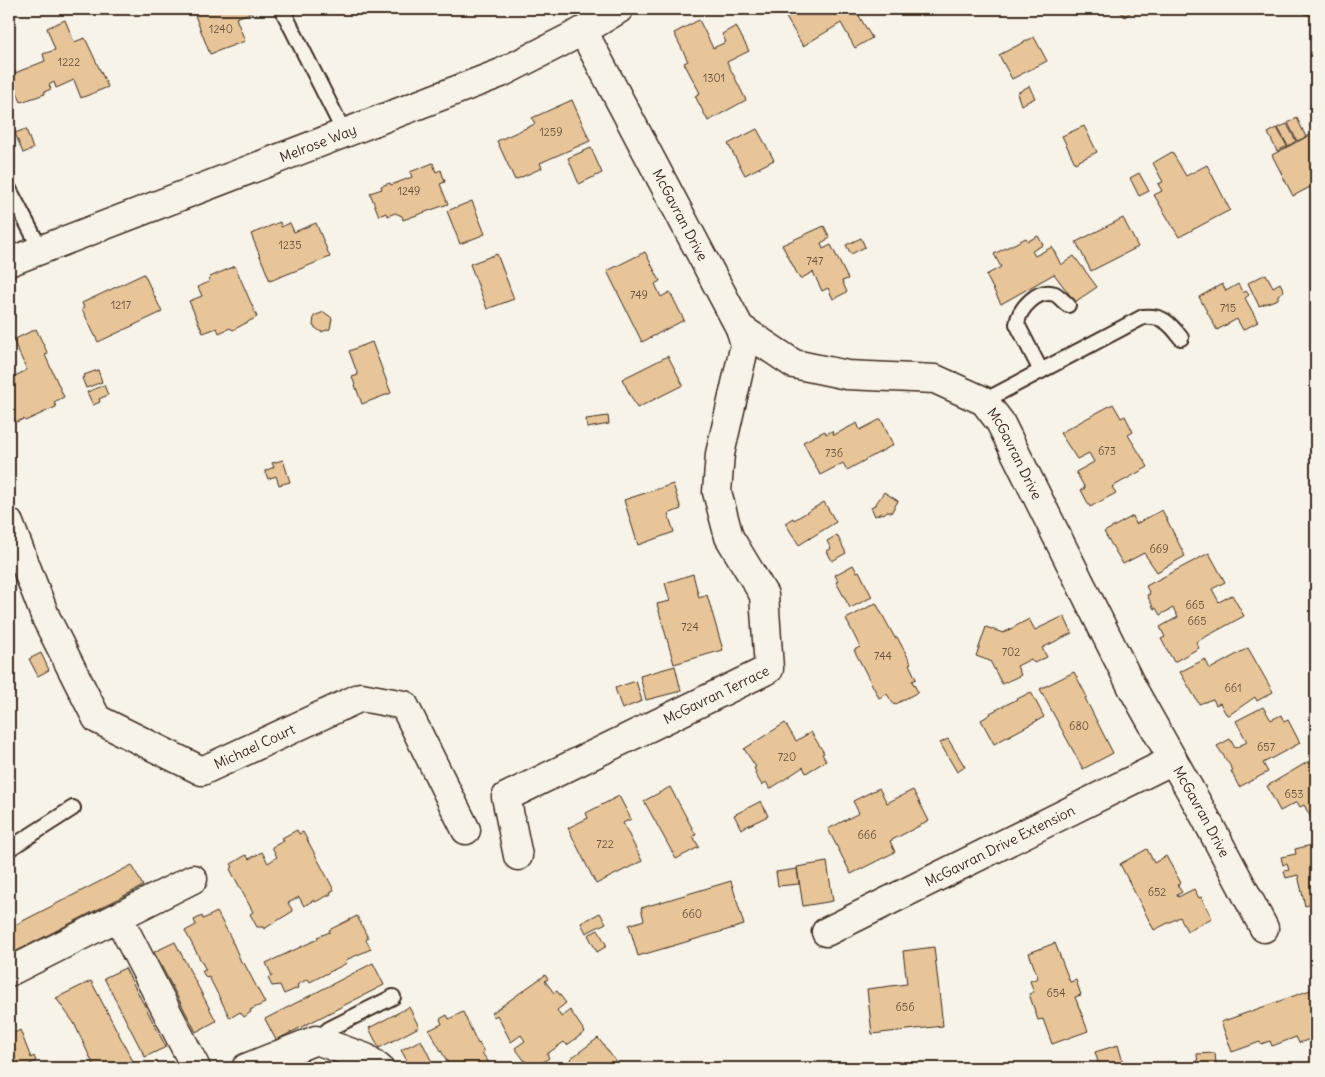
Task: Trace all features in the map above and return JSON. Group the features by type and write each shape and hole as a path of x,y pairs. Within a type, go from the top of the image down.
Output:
{"street":[{"name":"Melrose Way","path":"9,262 501,73 583,31 619,9"},
{"name":"McGavran Drive","path":"583,31 740,328 794,364 847,375 935,379 984,401 1000,422 1133,689 1264,928"},
{"name":"McGavran Terrace","path":"518,856 506,797 768,669 764,595 729,537 717,492 720,454 745,344 740,328"},
{"name":"Michael Court","path":"9,523 46,618 97,719 202,771 361,697 404,705 466,830"},
{"name":"McGavran Drive Extension","path":"826,932 1173,760"},
{"path":"9,972 193,880"},
{"path":"118,917 196,1068"},
{"path":"246,1068 316,1040 366,1058 379,1068"}],"lane":[{"path":"282,9 345,134"},
{"path":"9,189 41,250"},
{"path":"1041,371 1017,324 1021,310 1028,302 1044,294 1055,294 1068,305"},
{"path":"984,401 1143,317 1151,316 1169,321 1181,338"},
{"path":"9,849 74,808"},
{"path":"316,1040 330,1029 393,997"}],"building":[{"path":"206,9 258,10 236,18 245,41 210,54 194,13"},
{"path":"781,9 855,9 872,38 855,48 841,23 803,46"},
{"path":"1118,9 1134,9 1125,17"},
{"path":"1301,9 1316,9 1316,14 1313,16 1304,14"},
{"path":"65,20 74,42 85,38 108,87 81,98 74,80 56,88 54,82 49,85 51,89 44,92 45,94 21,102 10,75 45,61 43,54 55,50 47,28"},
{"path":"699,20 713,48 726,42 722,34 736,26 749,51 727,62 746,100 708,121 695,96 700,93 684,63 688,61 674,33"},
{"path":"1034,37 1047,61 1012,79 999,55"},
{"path":"1029,86 1035,98 1021,105 1017,93"},
{"path":"9,87 17,105 9,108"},
{"path":"572,100 590,141 540,163 542,168 515,180 497,141 535,124 532,118"},
{"path":"1297,118 1306,137 1297,141 1288,123"},
{"path":"1287,124 1296,141 1288,146 1278,128"},
{"path":"1084,126 1097,152 1075,163 1062,136"},
{"path":"1277,128 1287,146 1277,151 1268,133"},
{"path":"26,129 33,149 23,153 15,133"},
{"path":"757,129 774,160 745,175 728,144"},
{"path":"1314,133 1316,137 1316,184 1293,196 1272,155"},
{"path":"591,148 602,173 579,184 568,158"},
{"path":"1172,152 1186,176 1207,165 1230,210 1179,237 1154,195 1162,191 1158,184 1163,182 1153,163"},
{"path":"433,163 436,172 441,170 445,182 440,184 448,204 403,220 402,216 395,213 388,216 386,213 379,216 370,193 382,189 381,186 390,183 391,185 412,177 410,172"},
{"path":"1139,173 1149,191 1139,196 1130,178"},
{"path":"472,201 485,234 460,244 447,211"},
{"path":"1123,218 1138,247 1091,271 1076,242"},
{"path":"280,222 281,227 290,223 294,232 316,223 330,257 270,281 251,234"},
{"path":"824,226 830,238 821,243 823,249 831,245 848,279 842,281 847,292 833,299 828,288 822,291 813,272 800,279 782,245"},
{"path":"1038,236 1043,245 1032,251 1035,256 1052,247 1061,265 1074,256 1097,287 1075,302 1054,274 1001,304 986,275 1001,267 994,254 1026,238 1028,241"},
{"path":"861,238 865,247 851,254 846,245"},
{"path":"645,252 660,281 655,284 661,297 670,292 684,320 642,342 607,271"},
{"path":"497,254 514,299 487,309 470,264"},
{"path":"235,266 257,317 233,330 230,328 219,333 217,328 203,333 189,301 202,296 198,287 209,282 210,277"},
{"path":"144,274 162,312 98,342 82,309 84,308 82,303"},
{"path":"1266,274 1273,287 1280,283 1284,291 1278,295 1278,299 1259,306 1248,283"},
{"path":"1222,284 1226,291 1238,284 1243,293 1246,291 1249,295 1245,298 1258,322 1243,330 1237,319 1217,330 1199,297"},
{"path":"324,312 332,318 330,329 321,332 313,326 314,316"},
{"path":"36,329 48,354 45,355 64,397 54,402 56,407 25,421 24,419 16,422 9,408 9,379 27,370 13,340"},
{"path":"372,342 391,393 362,404 352,377 358,375 349,351"},
{"path":"668,356 683,385 637,408 622,379"},
{"path":"98,370 102,382 86,388 82,378 85,377 84,375"},
{"path":"104,385 108,395 99,399 100,402 93,405 87,392"},
{"path":"1113,404 1121,418 1125,416 1133,432 1128,435 1148,467 1112,487 1116,493 1090,507 1081,490 1085,488 1076,472 1094,462 1089,453 1077,459 1060,433"},
{"path":"608,416 609,424 587,428 586,419"},
{"path":"881,419 893,445 847,470 843,463 820,475 803,442 825,431 826,434 832,431 834,435 857,423 860,430"},
{"path":"283,460 290,482 279,485 276,476 268,479 265,471 274,467 272,463"},
{"path":"673,484 681,509 668,514 674,532 638,545 624,500"},
{"path":"884,492 898,501 891,513 887,511 884,514 875,516 871,507 875,505"},
{"path":"824,502 836,522 799,545 785,523 793,518 794,520"},
{"path":"1162,510 1185,556 1157,572 1144,553 1123,564 1104,532 1133,516 1136,524"},
{"path":"837,535 846,553 832,561 827,551 831,549 827,541"},
{"path":"1209,553 1225,582 1212,589 1219,602 1232,595 1244,616 1196,642 1199,648 1174,662 1161,639 1165,637 1160,627 1178,617 1173,608 1160,615 1156,608 1154,609 1147,595 1150,594 1146,586"},
{"path":"853,565 857,572 859,571 872,597 850,608 836,582 838,581 835,575"},
{"path":"693,574 699,598 707,595 723,650 674,664 657,604 670,601 665,583"},
{"path":"876,603 911,663 909,664 916,679 912,681 918,692 894,705 887,694 879,698 854,650 860,647 846,619"},
{"path":"1064,616 1072,633 1042,648 1047,657 1034,663 1031,659 1017,666 1021,675 1002,684 990,661 976,656 986,627 1003,633 1029,619 1035,630"},
{"path":"1248,648 1273,692 1257,701 1255,697 1229,715 1226,714 1220,703 1216,705 1213,699 1199,704 1180,672 1205,659 1210,669"},
{"path":"41,653 49,670 38,676 29,659"},
{"path":"675,666 681,691 646,700 640,676"},
{"path":"1074,672 1113,753 1083,769 1040,689"},
{"path":"636,681 642,701 622,709 615,688"},
{"path":"1031,692 1044,717 994,744 981,720 990,713"},
{"path":"1263,707 1271,720 1281,715 1284,722 1288,720 1300,743 1263,763 1268,772 1239,787 1231,771 1233,770 1217,746 1230,739 1235,748 1247,742 1236,721"},
{"path":"785,723 796,741 811,732 824,753 822,754 826,761 806,773 803,767 770,789 766,782 762,785 755,774 754,768 756,767 744,749"},
{"path":"948,739 965,767 957,772 940,743"},
{"path":"1316,757 1316,818 1314,819 1312,815 1310,816 1304,805 1300,807 1297,802 1280,811 1267,786"},
{"path":"670,787 696,835 693,836 699,847 676,859 644,801"},
{"path":"879,788 887,803 913,790 929,821 890,841 895,852 851,874 828,829 859,813 853,801"},
{"path":"619,796 631,819 623,823 642,861 596,884 568,828 588,818 586,813"},
{"path":"761,801 768,816 741,829 734,815"},
{"path":"297,830 299,834 303,832 334,890 330,892 331,894 304,906 299,897 288,903 293,911 264,929 263,927 257,927 250,914 253,912 230,869 233,867 231,864 246,855 249,859 262,852 268,863 277,857 272,847 284,841 282,838"},
{"path":"1316,844 1316,903 1305,906 1298,875 1286,878 1284,871 1289,870 1287,864 1283,865 1281,857 1296,854 1295,849"},
{"path":"1147,849 1154,863 1166,856 1181,883 1177,885 1182,892 1177,895 1178,897 1194,889 1199,898 1201,897 1212,918 1187,931 1180,917 1154,930 1120,864"},
{"path":"827,862 833,901 803,906 797,867"},
{"path":"132,865 143,886 9,955 9,928"},
{"path":"797,869 799,884 778,886 776,872"},
{"path":"731,881 744,925 638,956 629,925 644,920 641,908"},
{"path":"217,912 242,964 244,963 265,1003 250,1010 251,1012 244,1017 240,1012 230,1018 209,977 206,978 202,971 206,970 185,931 196,925 194,920 202,916 203,919"},
{"path":"600,913 606,923 586,933 581,923"},
{"path":"357,916 368,938 366,940 371,949 346,960 347,963 310,982 308,979 297,985 298,988 284,994 280,985 272,986 268,978 272,976 266,963 318,939 317,937 330,932 329,930"},
{"path":"598,930 607,946 597,952 588,935"},
{"path":"175,942 216,1021 196,1032 154,952"},
{"path":"1055,943 1070,982 1076,980 1081,995 1075,997 1088,1031 1052,1044 1043,1019 1038,1020 1029,994 1034,992 1030,981 1038,978 1029,953"},
{"path":"934,947 943,1026 872,1034 867,989 907,984 903,951"},
{"path":"373,963 384,985 276,1040 265,1019"},
{"path":"125,968 166,1047 145,1057 104,978"},
{"path":"545,975 548,979 545,981 554,993 557,991 566,1003 557,1010 561,1017 570,1010 585,1032 567,1045 564,1042 547,1054 549,1058 534,1068 530,1068 515,1048 525,1041 521,1035 511,1042 497,1015 494,1017 492,1013"},
{"path":"91,981 136,1067 95,1068 74,1023 56,998"},
{"path":"1316,988 1316,1037 1299,1043 1296,1037 1272,1046 1270,1041 1261,1044 1260,1042 1232,1052 1221,1022"},
{"path":"409,1007 419,1027 379,1048 369,1028"},
{"path":"9,1010 15,1023 9,1027"},
{"path":"463,1012 478,1044 484,1052 482,1053 493,1068 451,1068 429,1030 442,1024 440,1019 447,1015 449,1019"},
{"path":"20,1030 31,1058 34,1056 36,1061 22,1068 9,1068 9,1031 11,1035"},
{"path":"598,1038 621,1068 575,1068 570,1059"},
{"path":"421,1040 435,1068 411,1068 401,1050"},
{"path":"1118,1045 1124,1066 1100,1068 1095,1052"},
{"path":"1215,1053 1216,1064 1198,1066 1197,1054"},
{"path":"299,1063 315,1068 297,1068"}]}
